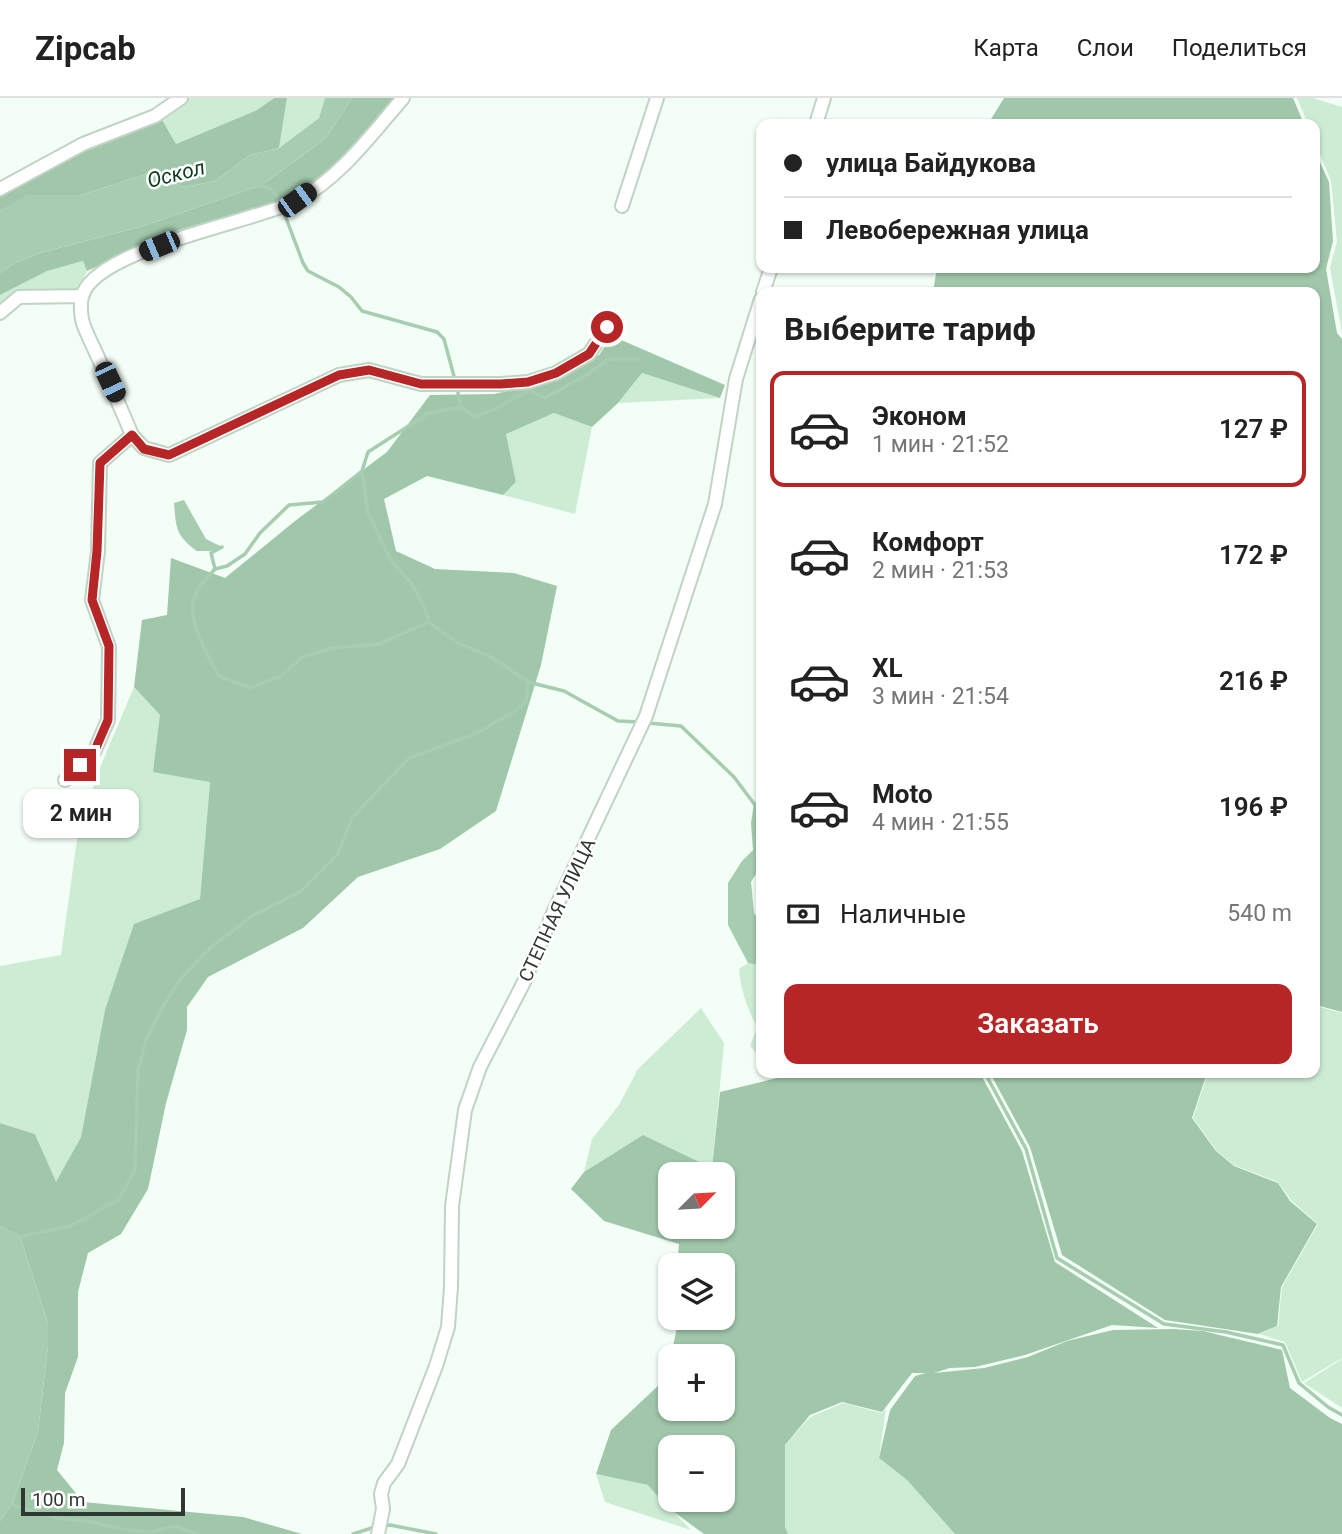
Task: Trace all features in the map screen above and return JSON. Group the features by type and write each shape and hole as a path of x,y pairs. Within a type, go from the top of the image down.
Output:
{"street":[{"path":"0,189 83,144 155,116 181,98"},
{"path":"403,98 331,176 297,200 185,235 109,267 92,279 82,296 82,321 132,435 144,449 169,455 339,375 369,370 421,384 528,382 556,373 589,354 607,327"},
{"path":"622,206 657,98"},
{"path":"818,119 824,98"},
{"path":"0,313 19,297 82,296"},
{"name":"СТЕПНАЯ УЛИЦА","path":"380,1529 384,1483 398,1464 436,1366 447,1327 451,1287 452,1206 465,1110 481,1067 524,982 554,911 646,716 715,504 736,379 756,315"},
{"path":"65,780 95,750 108,720 109,646 92,600 97,551 100,463 132,435"}],"shaded area":[{"path":"187,98 274,98 257,110 176,144 161,118"},
{"path":"274,98 287,98 279,148 250,155 215,181 184,187 150,173 81,195 27,196 0,211 0,194 81,150 161,118 176,144 257,110"},
{"path":"287,98 325,98 319,118 279,148"},
{"path":"325,98 352,98 326,138 262,185 143,226 40,253 15,263 0,273 0,211 27,195 81,195 150,173 184,187 215,181 250,155 279,148 319,118"},
{"path":"352,98 396,98 361,140 292,198 179,230 87,271 83,261 47,271 0,295 0,273 15,263 40,253 143,226 262,185 326,138"},
{"path":"1004,98 1293,98 1302,119 991,119"},
{"path":"1297,98 1313,98 1342,107 1342,333 1330,268 1337,241 1331,181 1320,154 1320,119 1306,119"},
{"path":"1320,162 1329,182 1333,241 1326,269 1337,333 1342,339 1342,1012 1320,1006 1320,287 934,287 936,273 1320,273"},
{"path":"83,261 87,271 76,293 0,307 0,295 3,293 47,271"},
{"path":"612,336 725,385 720,398 642,373 618,403 592,427 554,413 506,434 516,482 503,495 427,476 384,499 396,551 435,569 514,573 557,586 541,665 496,811 440,849 358,877 303,928 208,977 187,1007 187,1030 166,1103 148,1189 121,1234 88,1253 78,1292 78,1357 65,1393 64,1443 57,1470 83,1502 243,1517 302,1534 0,1534 0,1521 12,1505 38,1431 48,1346 48,1323 20,1236 0,1226 0,1123 35,1134 56,1182 81,1137 105,1010 134,924 200,899 210,782 153,772 160,715 134,687 142,620 167,615 171,558 225,578 387,452 430,395 494,394 559,380 599,355"},
{"path":"642,373 720,398 618,403"},
{"path":"554,413 592,427 575,514 503,495 516,482 506,434"},
{"path":"184,500 206,539 222,547 211,551 197,551 185,541 177,525 174,503"},
{"path":"134,687 160,715 210,782 200,899 105,1010 81,1137 56,1183 35,1134 0,1123 0,966 61,955 78,832 99,770"},
{"path":"756,802 756,874 751,882 756,916 756,965 748,963 728,925 728,883 742,861 753,850 751,823"},
{"path":"748,963 756,965 756,1025 741,985 739,969"},
{"path":"1320,1007 1342,1013 1342,1358 1302,1382 1285,1342 1259,1334 1278,1326 1282,1287 1318,1224 1291,1200 1278,1182 1234,1165 1217,1151 1193,1118 1206,1078 1320,1078"},
{"path":"701,1008 724,1043 713,1162 699,1162 643,1135 584,1172 592,1139 619,1105 638,1069"},
{"path":"756,1030 756,1053 750,1046"},
{"path":"777,1078 983,1078 1022,1151 1055,1262 1158,1328 1112,1325 1025,1355 934,1373 984,1368 1028,1357 1067,1341 1113,1330 1203,1331 1282,1350 1290,1388 1342,1424 1342,1534 955,1534 907,1480 879,1458 890,1410 915,1376 926,1373 912,1373 882,1412 842,1402 810,1415 785,1445 785,1527 788,1534 704,1534 674,1512 735,1512 735,1435 658,1435 658,1497 648,1485 596,1474 611,1430 658,1386 658,1421 735,1421 735,1344 674,1344 676,1330 735,1330 735,1253 678,1253 679,1244 663,1239 735,1239 735,1162 713,1162 720,1092"},
{"path":"993,1078 1205,1078 1192,1118 1216,1151 1234,1166 1278,1183 1290,1201 1317,1224 1281,1287 1277,1326 1258,1334 1165,1320 1062,1255 1030,1147"},
{"path":"643,1135 699,1162 658,1162 658,1238 604,1221 571,1189 584,1172"},
{"path":"0,1226 20,1236 48,1323 48,1346 38,1431 12,1505 0,1521"},
{"path":"1342,1359 1342,1408 1304,1383"},
{"path":"843,1403 882,1413 886,1408 879,1458 907,1480 955,1534 788,1534 785,1528 785,1445 810,1417"},
{"path":"596,1474 648,1485 658,1495 658,1512 674,1512 691,1530 605,1502"}],"waterway":[{"path":"259,185 273,190 281,203"},
{"path":"283,210 308,271 339,287 362,311 437,332 444,339 455,380"},
{"path":"457,388 461,407 475,417 529,390 545,398 609,359 639,359"},
{"path":"461,407 429,413 368,452 362,471 368,513 391,561 411,583 429,622 456,642 491,657 528,682 564,691 618,721 640,722"},
{"path":"222,547 211,553 215,569 227,566 245,554 260,533 289,505 323,502 362,471"},
{"path":"215,569 194,597 194,620 205,651 219,676 250,688 281,676 302,657 332,648 379,644 429,622"},
{"path":"19,1237 71,1226 119,1199 135,1169 138,1071 145,1042 165,1003 183,976 209,949 252,916 301,891 338,854 352,818 409,758 475,734 515,711 526,702 528,682"},
{"path":"648,723 681,726 734,777 756,806"},
{"path":"988,1078 1026,1149 1057,1258 1164,1324 1226,1332 1283,1345 1299,1383 1342,1415"},
{"path":"12,1505 58,1518 126,1530 150,1532 174,1526 199,1534"},
{"path":"383,1526 436,1534"},
{"path":"353,1534 375,1527"}],"route":[{"path":"80,765 95,750 108,720 109,646 92,600 97,551 100,463 132,435 144,449 169,455 339,375 369,370 421,384 528,382 556,373 589,354 607,327"}],"water label":[{"name":"Оскол","path":"176,174"}]}
